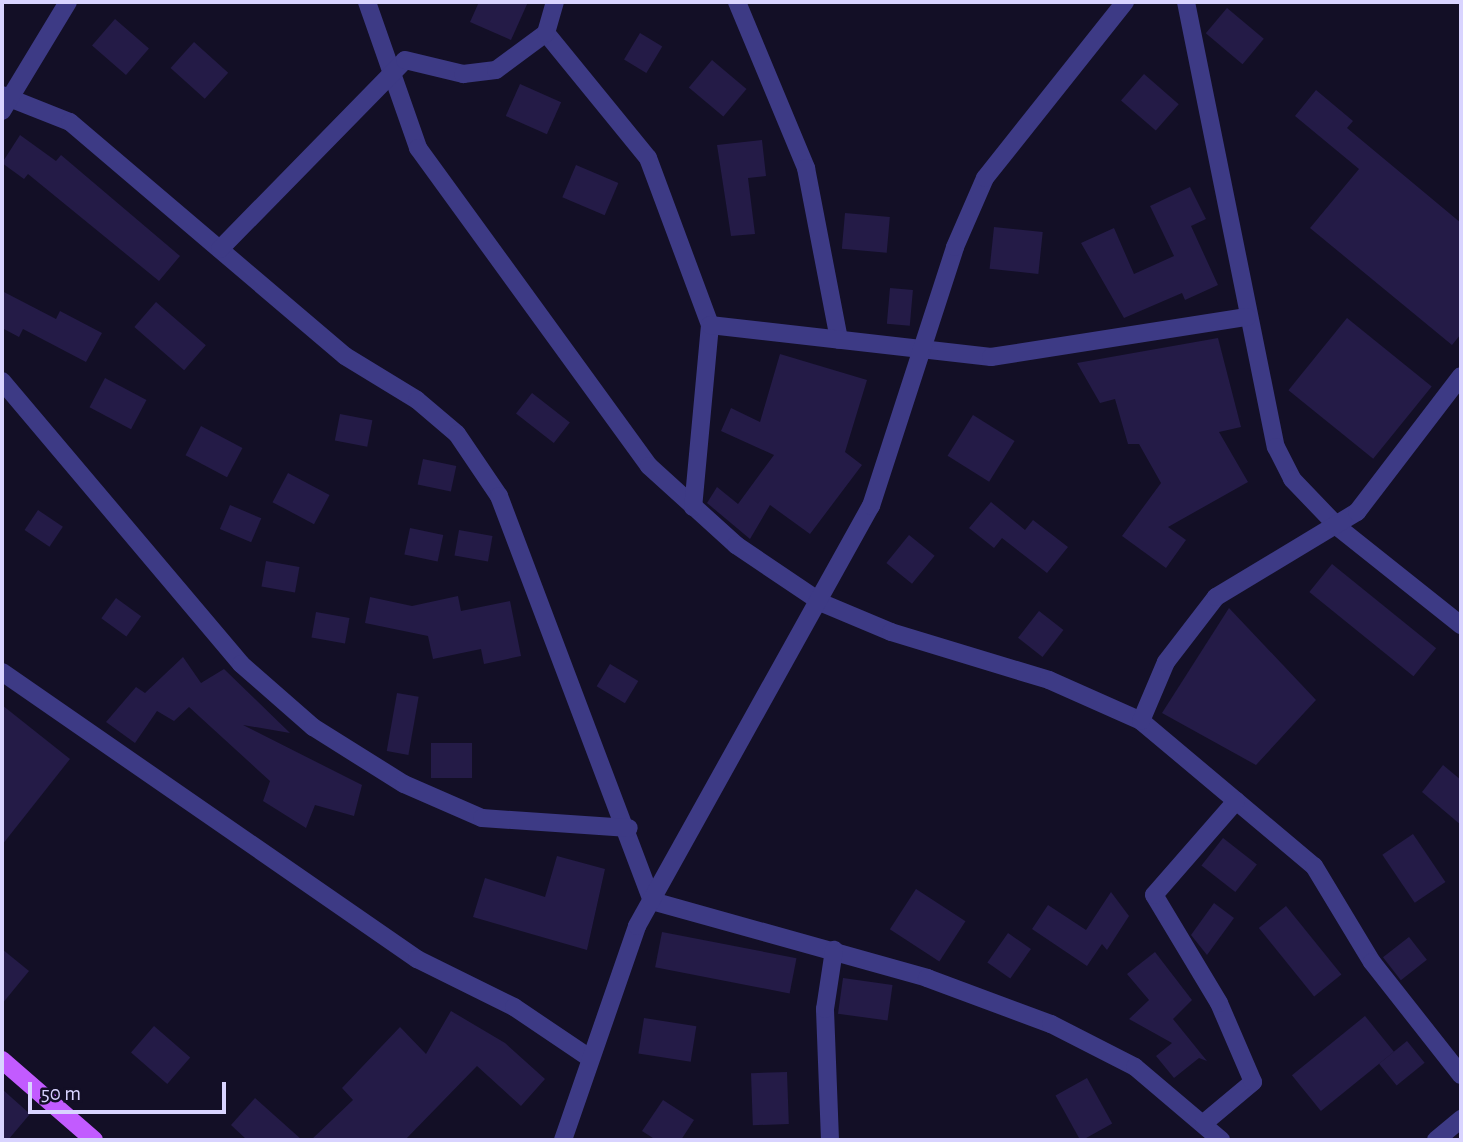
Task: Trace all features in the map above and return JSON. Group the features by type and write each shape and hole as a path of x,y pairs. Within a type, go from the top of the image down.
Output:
{"main road":[{"path":"2,1060 94,1140"}],"street":[{"path":"68,2 4,102 70,122 345,356 417,400 457,434 499,496 629,828 652,901"},
{"path":"367,2 388,73 418,148 552,339 649,466 693,507 822,603 891,632 1049,680 1141,721 1314,866 1372,962 1461,1075"},
{"path":"220,248 388,73 405,60 463,74 496,70 546,33 555,2"},
{"path":"737,2 806,168 839,340"},
{"path":"563,1140 589,1057 652,901 716,778 822,603 871,506 955,247 985,178 1125,2"},
{"path":"1186,2 1247,317 1276,447 1292,479 1339,528 1461,625"},
{"path":"546,33 648,158 710,325 693,507"},
{"path":"710,325 839,340 921,354 991,357 1081,347 1160,327 1247,317"},
{"path":"1141,721 1166,662 1216,597 1339,528 1461,376"},
{"path":"2,381 241,664 313,727 404,784 482,818 629,828"},
{"path":"2,672 417,959 514,1007 589,1057"},
{"path":"1203,1124 1253,1082 1219,1003 1154,895 1236,801"},
{"path":"652,901 834,950 1051,1024 1135,1067 1221,1140"},
{"path":"830,1140 825,1009 834,950"},
{"path":"1436,1140 1461,1119"}],"building":[{"path":"479,2 528,2 511,40 470,22"},
{"path":"1227,8 1264,39 1243,64 1206,33"},
{"path":"115,19 149,49 126,75 92,45"},
{"path":"640,33 662,46 646,73 624,60"},
{"path":"194,42 228,73 205,99 171,68"},
{"path":"712,60 746,89 723,117 689,88"},
{"path":"1144,74 1179,104 1156,131 1121,100"},
{"path":"520,84 561,102 547,134 506,116"},
{"path":"1316,90 1353,121 1347,128 1461,223 1461,334 1452,345 1310,228 1359,169 1295,116"},
{"path":"20,135 56,161 61,155 180,256 159,281 28,174 24,179 2,163"},
{"path":"762,140 766,176 748,178 755,234 731,236 717,145"},
{"path":"576,165 618,183 605,215 562,197"},
{"path":"1190,187 1206,219 1191,226 1218,285 1185,300 1182,293 1124,318 1081,243 1114,228 1134,274 1174,256 1150,206"},
{"path":"845,213 890,217 887,253 842,249"},
{"path":"994,227 1043,232 1038,274 990,269"},
{"path":"890,288 913,290 910,326 887,324"},
{"path":"2,291 56,319 60,311 102,333 86,362 23,329 19,337 2,328"},
{"path":"156,302 206,345 184,370 134,327"},
{"path":"1347,318 1432,387 1373,459 1288,390"},
{"path":"1218,338 1241,427 1219,432 1248,482 1168,527 1186,540 1166,568 1122,536 1161,483 1139,444 1128,444 1115,399 1100,403 1077,363"},
{"path":"780,354 867,380 845,452 862,465 810,534 770,505 750,539 707,503 717,487 738,504 774,455 721,431 731,408 760,422"},
{"path":"105,378 146,400 131,429 90,407"},
{"path":"532,393 570,423 554,443 516,413"},
{"path":"340,414 372,420 367,447 335,441"},
{"path":"973,415 1015,441 989,482 948,456"},
{"path":"201,426 242,448 227,477 186,455"},
{"path":"423,459 456,466 451,492 418,484"},
{"path":"288,473 329,495 314,524 273,502"},
{"path":"991,502 1025,530 1033,520 1068,547 1047,573 1002,538 994,548 969,528"},
{"path":"230,505 261,518 251,542 220,529"},
{"path":"38,510 63,527 49,547 25,530"},
{"path":"410,528 443,535 438,561 404,554"},
{"path":"459,530 492,536 488,562 454,556"},
{"path":"909,535 935,556 912,584 886,563"},
{"path":"266,561 299,567 295,593 261,587"},
{"path":"1332,564 1436,648 1413,676 1309,592"},
{"path":"458,596 461,611 510,601 521,656 484,664 481,649 433,659 428,636 365,623 370,597 412,606"},
{"path":"116,598 141,616 126,636 101,618"},
{"path":"1229,608 1316,700 1256,765 1162,713"},
{"path":"1039,611 1063,630 1042,657 1018,638"},
{"path":"316,612 349,618 345,644 311,638"},
{"path":"183,657 201,683 224,669 290,733 243,725 362,785 354,816 315,805 306,828 263,801 270,781 189,707 174,721 157,711 135,743 106,722 136,687 145,693"},
{"path":"610,664 638,681 625,703 597,686"},
{"path":"397,693 419,697 408,755 387,751"},
{"path":"2,705 70,759 2,845"},
{"path":"431,743 472,743 472,778 431,778"},
{"path":"1443,765 1461,780 1461,825 1422,792"},
{"path":"1413,834 1445,882 1415,903 1382,855"},
{"path":"1223,838 1257,864 1235,892 1201,866"},
{"path":"557,856 605,869 587,950 473,917 485,878 545,897"},
{"path":"916,889 965,921 939,961 890,929"},
{"path":"1111,892 1129,916 1107,950 1102,944 1087,966 1032,929 1048,905 1086,930"},
{"path":"1214,903 1234,918 1207,955 1191,935"},
{"path":"1286,906 1341,974 1314,996 1259,928"},
{"path":"662,932 796,958 790,993 655,967"},
{"path":"1008,933 1031,949 1010,979 987,962"},
{"path":"1409,937 1427,960 1401,980 1383,957"},
{"path":"2,949 29,971 2,1004"},
{"path":"1155,952 1192,1000 1173,1019 1207,1061 1199,1058 1174,1078 1156,1056 1172,1043 1129,1019 1149,1000 1127,974"},
{"path":"843,978 893,985 888,1021 838,1014"},
{"path":"451,1011 505,1043 545,1079 521,1106 477,1066 405,1140 311,1140 353,1100 342,1088 400,1027 426,1054"},
{"path":"1365,1016 1394,1052 1321,1111 1292,1075"},
{"path":"644,1018 696,1026 691,1062 638,1054"},
{"path":"154,1026 190,1057 167,1084 131,1052"},
{"path":"1407,1041 1425,1063 1397,1085 1379,1064"},
{"path":"787,1072 789,1124 753,1125 751,1073"},
{"path":"1087,1078 1112,1123 1080,1140 1056,1095"},
{"path":"2,1089 30,1114 8,1140 2,1140"},
{"path":"255,1098 302,1140 247,1140 231,1125"},
{"path":"663,1100 694,1120 681,1140 656,1140 642,1131"}]}
